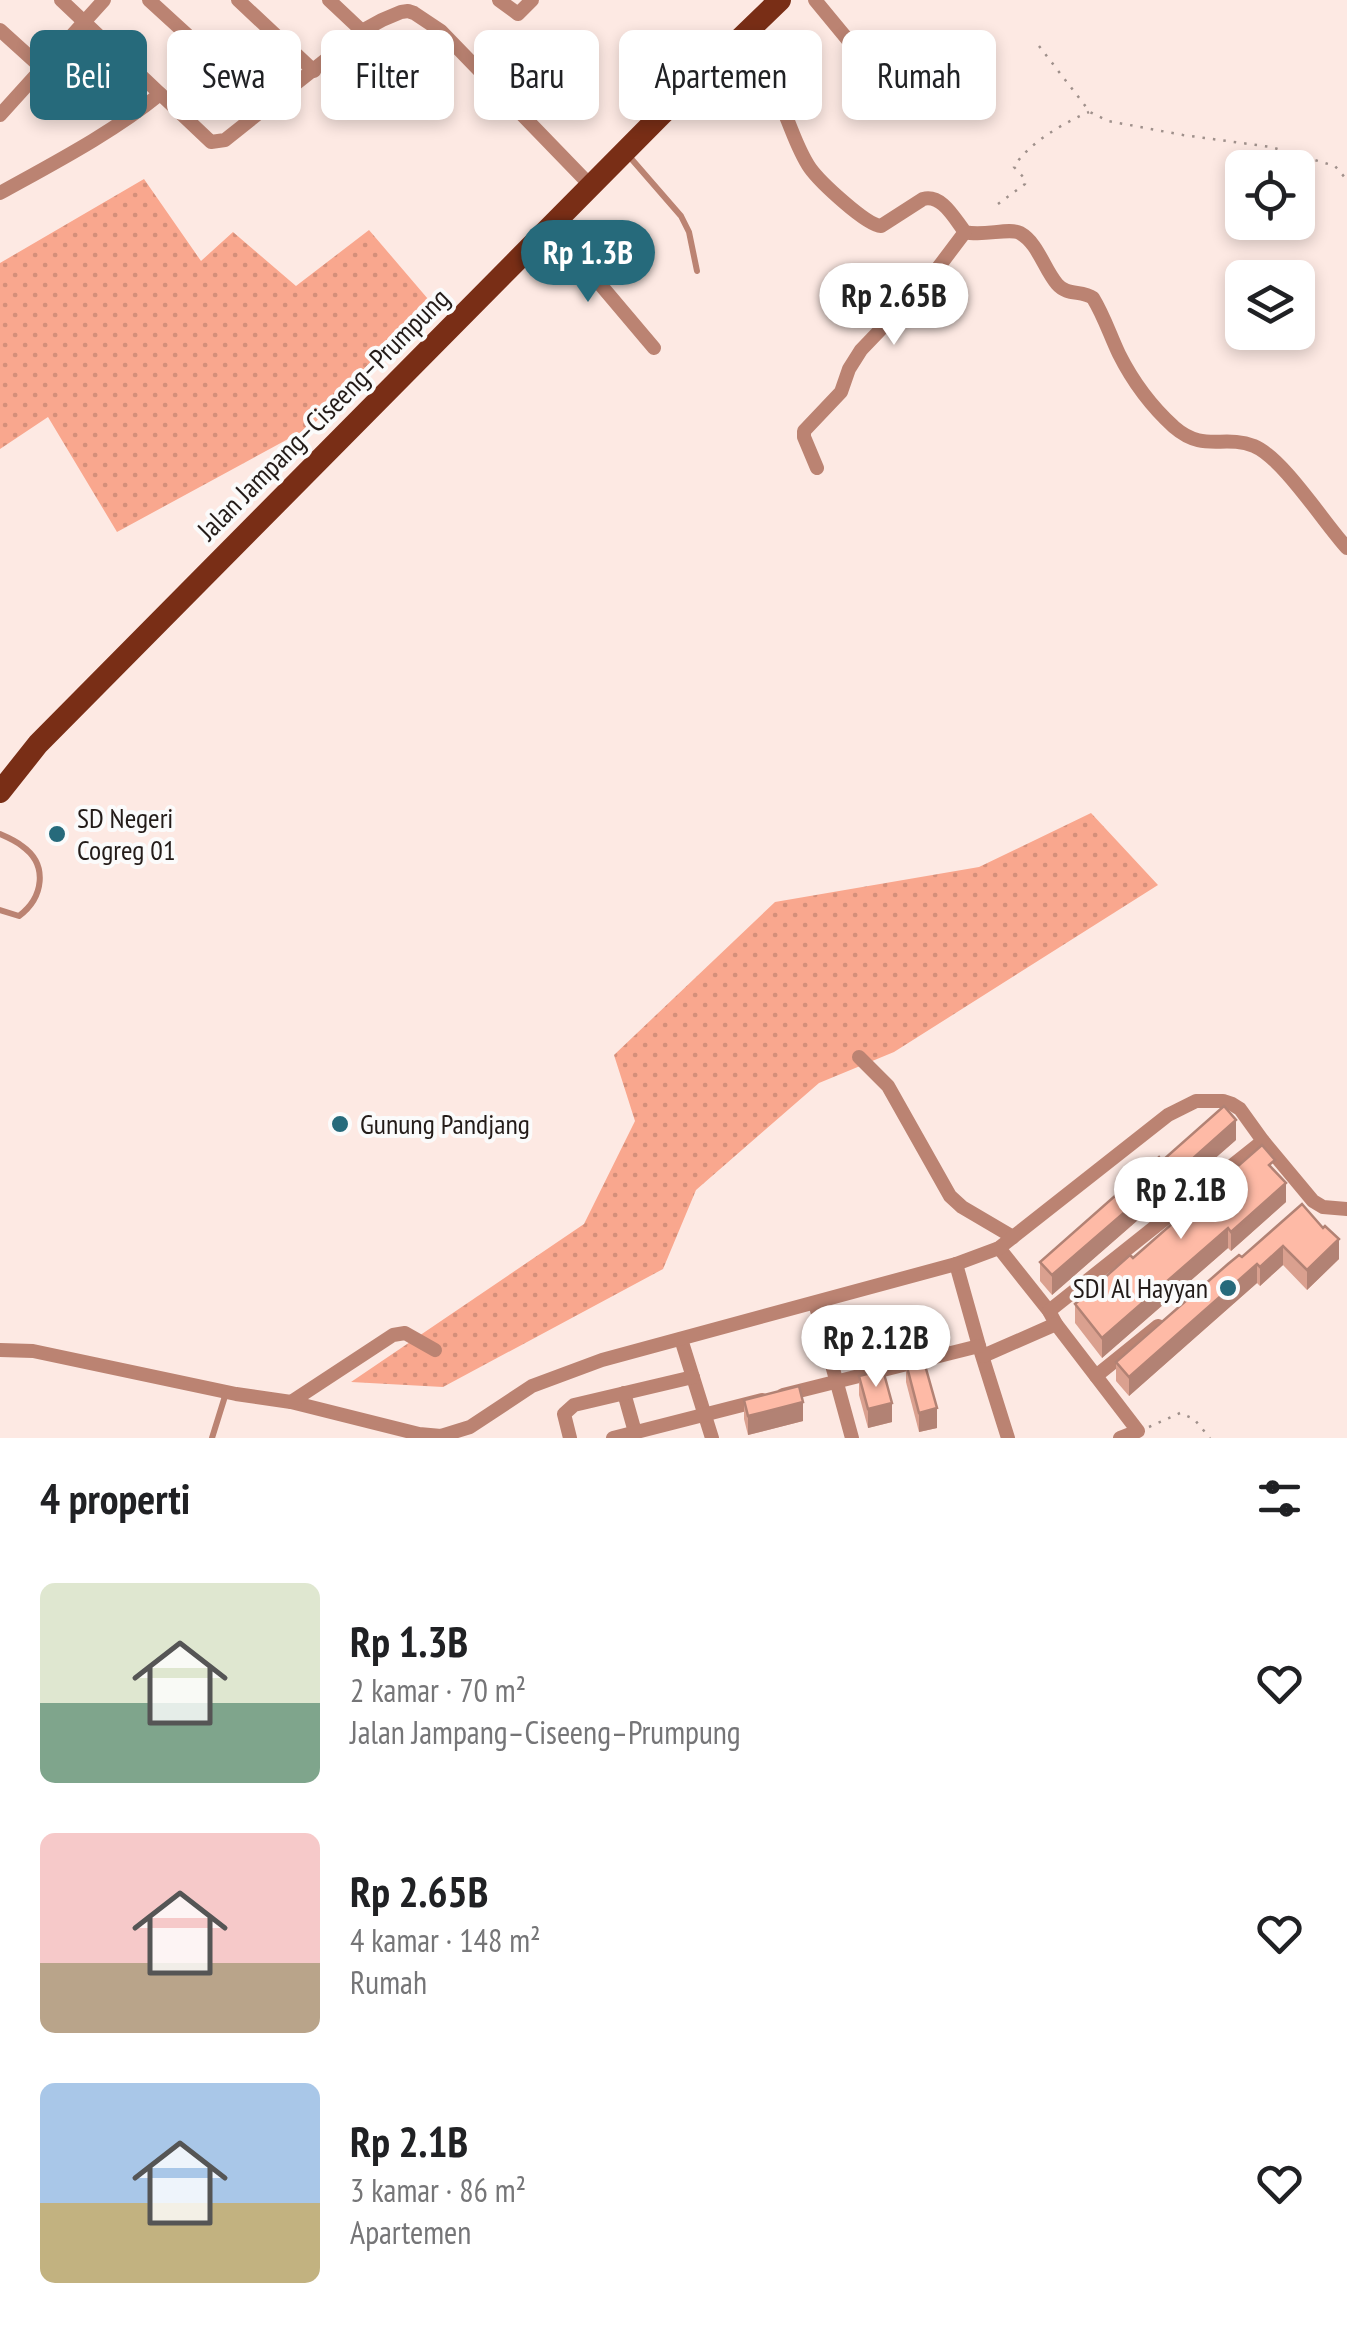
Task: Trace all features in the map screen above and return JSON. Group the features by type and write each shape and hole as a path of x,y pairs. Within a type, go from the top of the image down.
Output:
{"main road":[{"name":"Jalan Jampang–Ciseeng–Prumpung","path":"748,30 780,0"},
{"name":"Jalan Jampang–Ciseeng–Prumpung","path":"0,792 38,744 657,120"}],"street":[{"path":"61,0 167,101"},
{"path":"76,30 104,0"},
{"path":"149,0 182,30"},
{"path":"238,0 314,71"},
{"path":"329,0 361,30"},
{"path":"499,0 518,14 532,0"},
{"path":"815,0 842,35"},
{"path":"364,30 401,12 414,13 440,30"},
{"path":"0,30 30,57"},
{"path":"454,45 590,186"},
{"path":"301,81 321,65"},
{"path":"0,115 30,81"},
{"path":"0,193 160,94"},
{"path":"188,120 211,142 225,140 250,120"},
{"path":"786,120 811,170 875,226 930,197 938,199 965,232 984,235 1012,230 1025,237 1058,285 1068,292 1086,293 1093,298 1127,370 1174,426 1204,443 1240,442 1264,452 1347,548"},
{"path":"546,232 583,264 654,348"},
{"path":"817,468 804,431 842,392 849,368 861,350 913,301 965,232"},
{"path":"859,1057 888,1086 950,1196 1013,1237"},
{"path":"0,1350 43,1353 291,1402 389,1432 441,1436 470,1426 532,1386 602,1360 956,1264 999,1248 1168,1115 1196,1101 1232,1104 1240,1110 1308,1206 1347,1210"},
{"path":"613,1438 836,1381 981,1351 1053,1318 1263,1141"},
{"path":"999,1248 1138,1431 1120,1438"},
{"path":"956,1264 1008,1438"},
{"path":"814,1303 852,1438"},
{"path":"1096,1376 1170,1317"},
{"path":"291,1402 393,1335 405,1333 435,1350"},
{"path":"681,1339 712,1438"},
{"path":"570,1438 564,1422 567,1408 693,1377"},
{"path":"624,1392 635,1432"}],"lane":[{"path":"625,152 681,216 690,232 697,271"},
{"path":"0,834 24,846 37,860 41,875 40,888 27,910 19,916 0,910"},
{"path":"212,1438 226,1391"}],"path":[{"path":"1039,46 1090,112 1118,124 1271,147 1335,166 1347,180"},
{"path":"998,204 1024,184 1025,179 1014,167 1028,148 1068,121 1090,112"},
{"path":"1138,1431 1180,1413 1194,1420 1210,1438"}],"shaded area":[{"path":"144,179 201,261 233,232 296,286 369,230 428,299 312,426 117,532 48,417 0,449 0,263"},
{"path":"1091,813 1158,885 894,1052 819,1083 696,1190 663,1269 443,1387 351,1382 584,1224 635,1121 614,1055 775,902 979,867"}],"building":[{"path":"1224,1106 1236,1120 1181,1169 1178,1166 1052,1275 1040,1262 1159,1157 1162,1161"},
{"path":"1262,1145 1275,1160 1269,1165 1286,1183 1102,1338 1075,1304"},
{"path":"1302,1204 1323,1228 1339,1239 1307,1270 1283,1246 1260,1267 1257,1264 1129,1377 1116,1362"},
{"path":"923,1358 937,1408 919,1413 906,1363"},
{"path":"883,1370 892,1403 868,1409 859,1376"},
{"path":"799,1386 803,1402 748,1416 744,1400"}],"place":[{"name":"SD Negeri Cogreg 01","path":"57,834"},
{"name":"Gunung Pandjang","path":"340,1124"},
{"name":"SDI Al Hayyan","path":"1228,1288"}]}
